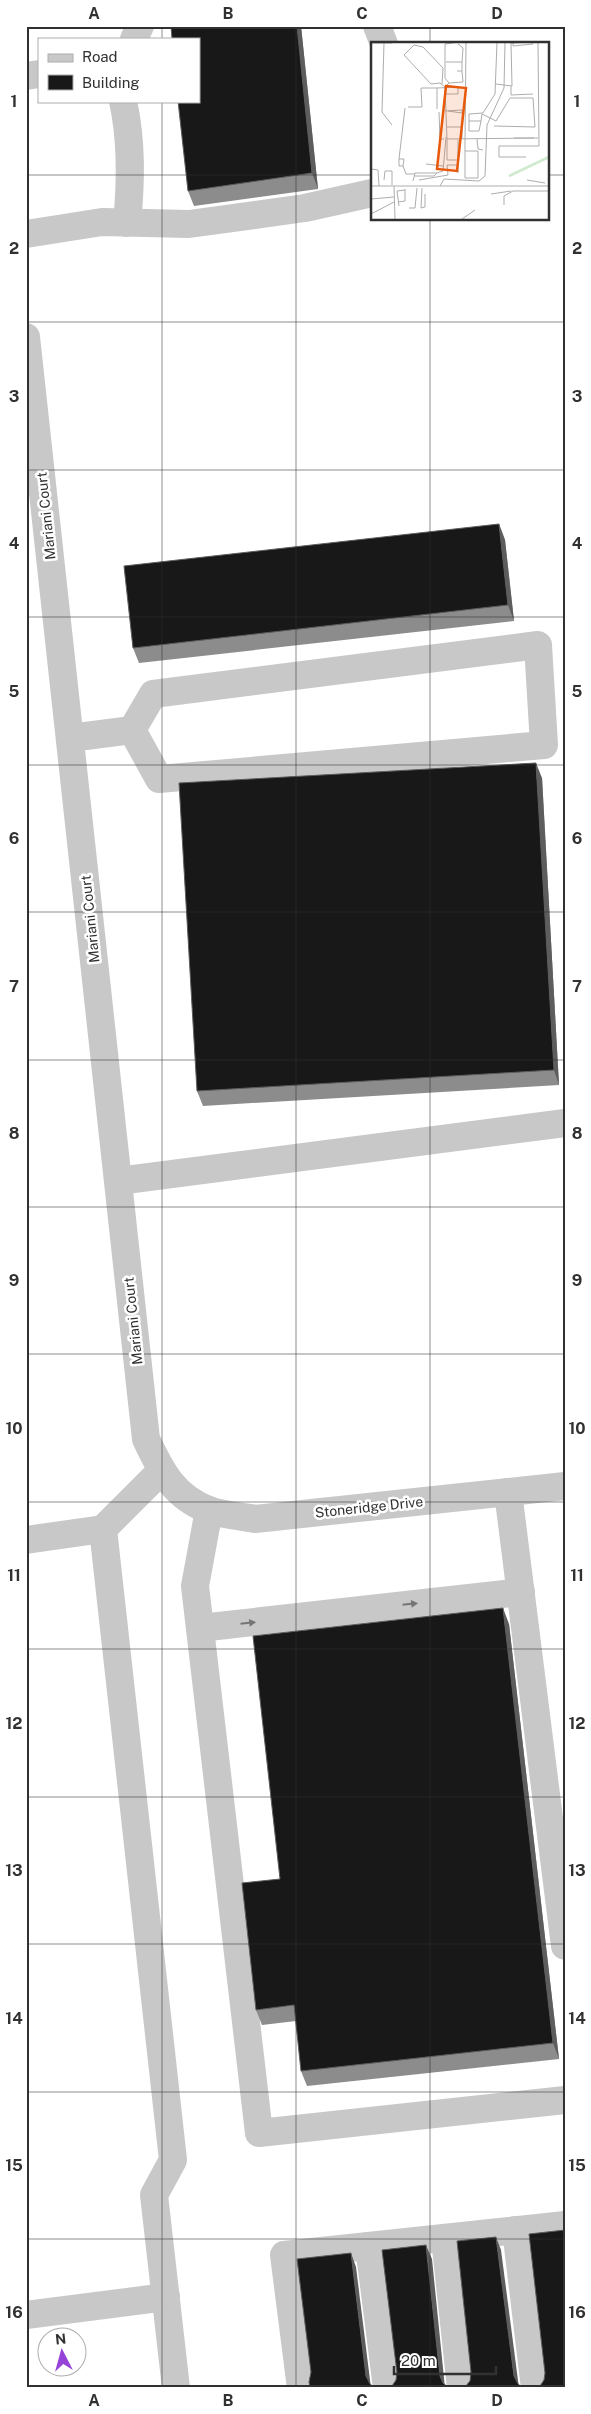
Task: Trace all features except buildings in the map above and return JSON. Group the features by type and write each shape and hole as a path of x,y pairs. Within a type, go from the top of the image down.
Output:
{"street":[{"path":"134,38 140,26"},
{"path":"377,26 383,42"},
{"path":"123,102 128,120 131,174 127,222"},
{"path":"26,234 102,222 189,224 305,208 371,193"},
{"name":"Mariani Court","path":"26,337 146,1439 170,1481"},
{"path":"538,645 544,745 159,779 132,730 152,694 538,645"},
{"path":"70,738 132,730"},
{"path":"118,1181 565,1123"},
{"path":"26,1540 103,1529 170,1481"},
{"name":"Stoneridge Drive","path":"170,1481 209,1510 255,1518 565,1486"},
{"path":"508,1492 565,1946"},
{"path":"209,1510 195,1586 258,2133 565,2100"},
{"path":"103,1529 173,2160 154,2195 176,2388"},
{"path":"200,1628 521,1592"},
{"path":"301,2388 284,2255 565,2225"},
{"path":"516,2230 535,2388"},
{"path":"445,2238 461,2388"},
{"path":"369,2246 387,2388"},
{"path":"26,2315 166,2297"}]}
